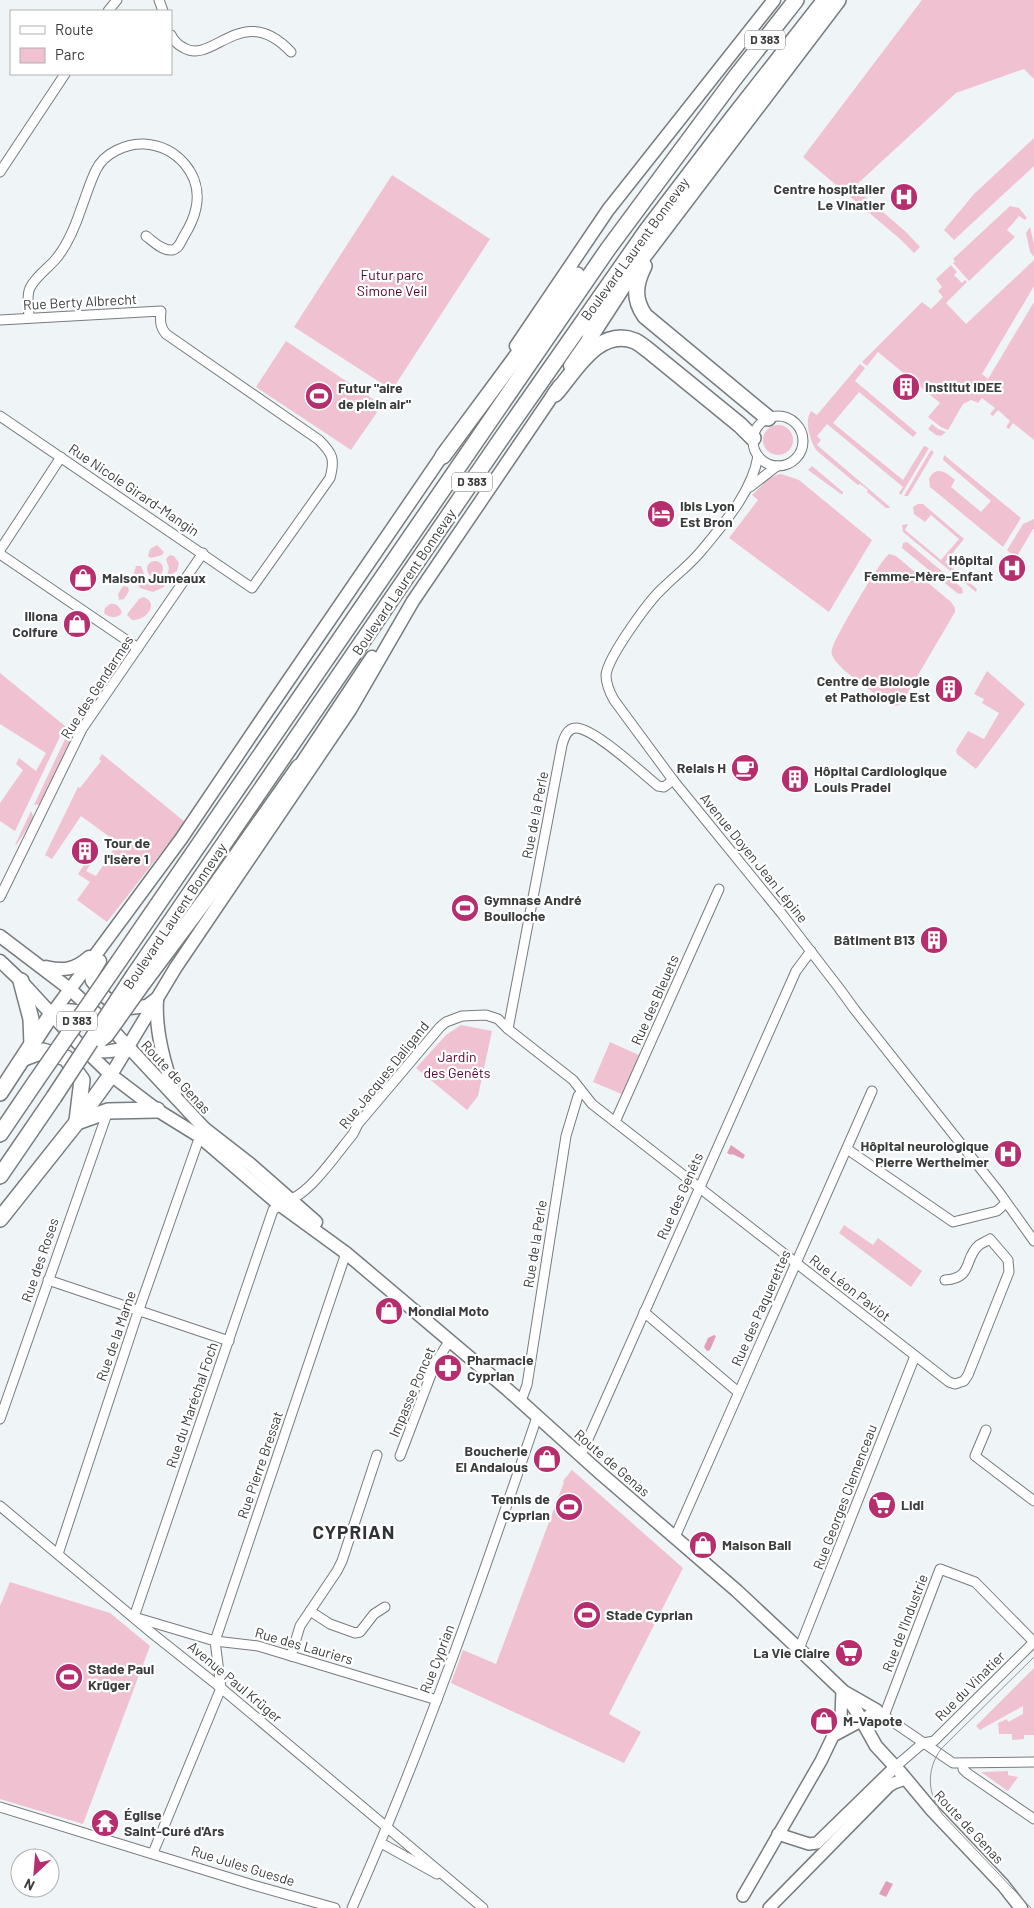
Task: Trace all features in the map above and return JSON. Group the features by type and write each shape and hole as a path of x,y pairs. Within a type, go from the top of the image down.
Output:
{"highway":[{"name":"Boulevard Laurent Bonnevay","path":"0,1134 597,265 734,79 796,0"},
{"name":"Boulevard Laurent Bonnevay","path":"139,979 501,439 647,230 825,0"},
{"path":"590,337 636,266 838,0"},
{"path":"443,456 688,125 734,79"},
{"path":"666,228 636,284 640,308 651,323 768,418"},
{"path":"555,394 590,351 617,339 634,341 709,400 753,438"},
{"path":"0,1176 54,1096 81,1047 106,1035 139,979 211,892 299,767"},
{"path":"21,981 30,1015 32,1045"},
{"path":"0,1092 52,1015 65,1010 88,1016 107,1024"},
{"path":"24,1058 43,1051 66,1058 82,1080 77,1122"},
{"path":"0,1220 77,1122 111,1075"},
{"path":"77,1122 108,1112 157,1110"}],"main road":[{"path":"52,1015 181,839 443,456 608,210 774,0"},
{"path":"299,767 388,633 413,601 555,394 565,374 590,337"},
{"path":"111,1075 157,997 194,940 350,710 413,601"},
{"path":"141,895 91,976 92,981 105,997 118,1005 130,1008 147,1006 157,997"},
{"name":"Route de Genas","path":"0,936 71,990 107,1024 176,1098 230,1164 318,1225 330,1240 521,1401 799,1649 842,1690 876,1746 1021,1908"},
{"path":"42,967 60,970 75,967 80,965 104,943"},
{"name":"Route de Genas","path":"0,961 21,981 81,1047 111,1075 157,1110 202,1132 250,1164 286,1202"},
{"path":"157,997 156,1010 162,1046 176,1098"},
{"path":"81,1047 96,1052 113,1052 128,1047"}],"street":[{"path":"109,10 117,0"},
{"path":"172,36 179,46 188,50 200,50 228,29 249,22 266,28 284,42 291,52"},
{"path":"0,172 64,75"},
{"path":"29,318 28,293 30,286 57,258 70,237 97,168 120,148 137,144 156,144 176,154 189,168 197,188 196,208 190,226 174,250 165,250 146,236"},
{"name":"Rue Berty Albrecht","path":"0,320 161,311 160,322 166,334 319,440 331,452 334,464 330,478 252,588"},
{"name":"Rue Nicole Girard-Mangin","path":"0,416 252,588"},
{"path":"781,416 794,421 801,432 803,446 796,458 788,464 777,466 764,462 754,448 753,438 757,427 768,418 781,416"},
{"name":"Avenue Doyen Jean Lépine","path":"758,456 748,488 703,549 663,588 621,643 608,667 607,683 614,700 673,780 811,951 1034,1241"},
{"path":"61,457 0,552 138,648"},
{"name":"Avenue Doyen Jean Lépine","path":"748,488 777,466"},
{"name":"Rue des Gendarmes","path":"0,896 82,729 203,553"},
{"name":"Rue de la Perle","path":"508,1029 562,745 567,734 570,730 576,728 588,733 613,748 658,786 664,787 673,780"},
{"name":"Rue des Bleuets","path":"615,1122 719,889"},
{"name":"Rue des Genêts","path":"580,1455 796,971 811,951"},
{"name":"Rue Jacques Daligand","path":"286,1202 298,1196 307,1188 353,1134 372,1106 446,1022 462,1016 486,1015 498,1019 573,1080 582,1092"},
{"name":"Rue des Paquerettes","path":"675,1537 872,1091"},
{"name":"Rue de la Perle","path":"521,1401 527,1386 566,1136 578,1096 582,1092"},
{"name":"Rue Léon Paviot","path":"582,1092 592,1104 700,1189 915,1356 949,1382 955,1384 964,1381 1010,1272 1008,1260 990,1239 978,1246 964,1273 956,1279 945,1280"},
{"name":"Rue des Roses","path":"0,1419 108,1112"},
{"name":"Rue de la Marne","path":"58,1554 139,1311 202,1132"},
{"path":"847,1149 953,1222 997,1211 1006,1203"},
{"path":"230,1164 245,1166 250,1164"},
{"name":"Rue du Maréchal Foch","path":"134,1617 273,1210 286,1202"},
{"name":"Rue Pierre Bressat","path":"221,1688 216,1641 346,1253"},
{"path":"48,1280 229,1341"},
{"path":"644,1312 738,1392"},
{"name":"Impasse Poncet","path":"400,1456 435,1364 450,1340"},
{"name":"Rue Georges Clemenceau","path":"799,1649 915,1356"},
{"name":"Rue Cyprian","path":"352,1908 381,1843 437,1700 538,1417"},
{"path":"986,1430 975,1456 1034,1501"},
{"path":"291,1656 300,1626 342,1561 378,1455"},
{"name":"Avenue Paul Krüger","path":"0,1506 483,1908"},
{"name":"Rue de l'Industrie","path":"881,1713 940,1569 975,1582 1034,1642"},
{"path":"310,1611 330,1624 356,1633 360,1632 374,1614 385,1607"},
{"name":"Rue des Lauriers","path":"134,1617 216,1641 258,1646 437,1700"},
{"name":"Rue du Vinatier","path":"923,1743 934,1741 1034,1642"},
{"path":"153,1853 221,1688"},
{"path":"743,1896 821,1761 841,1717 842,1690 881,1713 953,1764 1034,1762"},
{"path":"833,1736 881,1713"},
{"path":"769,1908 895,1767 923,1743"},
{"path":"963,1764 963,1769 967,1773 1034,1819"},
{"path":"781,1829 806,1843 826,1843 894,1782 905,1779"},
{"name":"Rue Jules Guesde","path":"0,1807 253,1885 335,1908"},
{"name":"Avenue Paul Krüger","path":"381,1843 450,1881"}],"green space":[{"path":"922,0 1034,0 1034,79 1024,69 956,93 854,187 906,232 920,247 914,253 899,238 803,157"},
{"path":"1034,138 1034,166 954,240 944,230 974,194"},
{"name":"Futur parc Simone Veil","path":"392,175 490,239 392,390 294,327"},
{"path":"1010,206 1019,208 1027,218 1025,220 1019,216 1007,230 1015,237 969,281 953,263 955,261 953,259"},
{"path":"1030,227 1034,244 1034,257 1030,252 1026,233"},
{"path":"1034,260 1034,286 982,374 988,379 1034,302 1034,440 1013,423 1009,429 1006,427 1010,421 998,410 993,416 990,414 995,408 982,398 978,403 971,400 963,404 948,430 941,427 928,417 940,403 878,352 867,366 862,362 922,302 931,309 943,297 938,291 942,287 936,279 951,265 957,272 954,275 962,283 965,280 967,282 946,303 966,324"},
{"name":"Futur \"aire de plein air\"","path":"286,341 382,405 351,450 256,387"},
{"path":"860,364 865,368 855,381 917,433 913,437 859,392 833,423 903,480 924,446 929,448 901,495 899,493 903,487 827,424 817,436 821,440 817,445 889,508 886,508 867,492 868,490 860,484 858,485 817,451 809,431 808,420 811,411 817,415"},
{"path":"932,424 946,432 941,436 936,435 928,429"},
{"path":"778,425 788,430 793,440 788,450 778,455 768,450 763,440 768,430"},
{"path":"931,450 934,452 908,496 904,496"},
{"path":"944,455 1021,518 1003,547 930,487 929,479 935,472 941,471 955,480 951,487 981,512 991,501 943,460"},
{"path":"812,466 843,492 843,494 808,470"},
{"path":"781,474 799,480 872,540 829,612 729,538 758,500 752,495 769,479"},
{"path":"923,504 964,539 945,562 977,589 976,592 903,532 902,525 908,524 905,530 941,560 959,539 931,515 925,522 914,514 913,507"},
{"path":"1034,519 1034,529 1016,558 1007,550 1023,524"},
{"path":"907,542 962,588 963,593 957,593 902,548 903,543"},
{"path":"157,545 164,552 162,555 151,558 148,556 150,549"},
{"path":"889,554 896,556 951,602 955,608 955,612 901,704 896,706 889,704 851,676 837,663 831,652 860,597"},
{"path":"170,555 174,556 179,563 177,571 169,576 167,575 169,568 166,559"},
{"path":"155,561 161,563 163,569 161,575 155,577 149,575 147,569 149,563"},
{"path":"136,566 141,566 146,578 151,582 163,580 166,583 164,587 153,592 140,588 133,576"},
{"path":"123,586 128,587 129,591 124,599 119,600 118,594"},
{"path":"143,597 151,603 150,611 142,618 132,620 127,615 139,599"},
{"path":"110,604 118,607 122,612 120,615 112,617 104,613 105,608"},
{"path":"987,671 1025,704 976,769 957,754 956,750 968,731 984,739 999,713 982,703 984,699 974,694"},
{"path":"0,673 65,726 15,831 0,821 0,803 23,770 16,764 19,758 36,771 46,753 0,724"},
{"path":"67,735 73,738 41,804 34,805"},
{"path":"102,754 185,822 107,922 77,900 90,882 78,874 88,859 92,862 86,871 96,876 118,843 81,816 52,859 45,855 78,787 80,788 101,761 99,759"},
{"path":"31,811 34,818 15,845"},
{"name":"Jardin des Genêts","path":"461,1025 492,1031 478,1096 467,1110 416,1068 446,1035"},
{"path":"610,1042 641,1056 624,1095 593,1082"},
{"path":"844,1225 873,1245 878,1238 922,1271 911,1287 839,1233"},
{"name":"Stade Cyprian","path":"572,1470 683,1568 609,1714 641,1732 624,1763 451,1683 463,1650 496,1664 563,1481"},
{"name":"Stade Paul Krüger","path":"10,1582 110,1613 150,1646 83,1824 0,1799 0,1606"},
{"path":"1034,1668 1034,1735 1024,1735 1024,1739 1012,1740 1012,1734 999,1734 998,1723 1007,1719 1008,1722 1023,1714 1023,1706 980,1730 976,1726"},
{"path":"1008,1771 1008,1775 1018,1777 1008,1791 981,1772"}],"shaded area":[{"path":"731,1145 745,1155 743,1159 727,1153"},
{"path":"716,1336 710,1350 707,1351 704,1347 708,1338"},
{"path":"886,1881 893,1884 886,1897 879,1894"}],"tram line":[{"path":"1031,1908 943,1815 934,1799 930,1782 933,1765 941,1749 1034,1657"}],"place":[{"name":"Centre hospitalier Le Vinatier","path":"904,197"},
{"name":"Institut IDEE","path":"906,387"},
{"name":"Futur \"aire de plein air\"","path":"319,396"},
{"name":"Ibis Lyon Est Bron","path":"661,514"},
{"name":"Hôpital Femme-Mère-Enfant","path":"1012,568"},
{"name":"Maison Jumeaux","path":"83,578"},
{"name":"Iliona Coifure","path":"77,624"},
{"name":"Centre de Biologie et Pathologie Est","path":"949,689"},
{"name":"Relais H","path":"745,768"},
{"name":"Hôpital Cardiologique Louis Pradel","path":"795,779"},
{"name":"Tour de l'Isère 1","path":"85,851"},
{"name":"Gymnase André Boulloche","path":"465,908"},
{"name":"Bâtiment B13","path":"934,940"},
{"name":"Hôpital neurologique Pierre Wertheimer","path":"1008,1154"},
{"name":"Mondial Moto","path":"389,1311"},
{"name":"Pharmacie Cyprian","path":"448,1368"},
{"name":"Boucherie El Andalous","path":"547,1459"},
{"name":"Lidl","path":"882,1505"},
{"name":"Tennis de Cyprian","path":"569,1507"},
{"name":"Maison Ball","path":"703,1545"},
{"name":"Stade Cyprian","path":"587,1615"},
{"name":"La Vie Claire","path":"849,1653"},
{"name":"Stade Paul Krüger","path":"69,1677"},
{"name":"M-Vapote","path":"824,1721"},
{"name":"Église Saint-Curé d'Ars","path":"105,1823"}],"district":[{"name":"CYPRIAN","path":"354,1532"}]}
